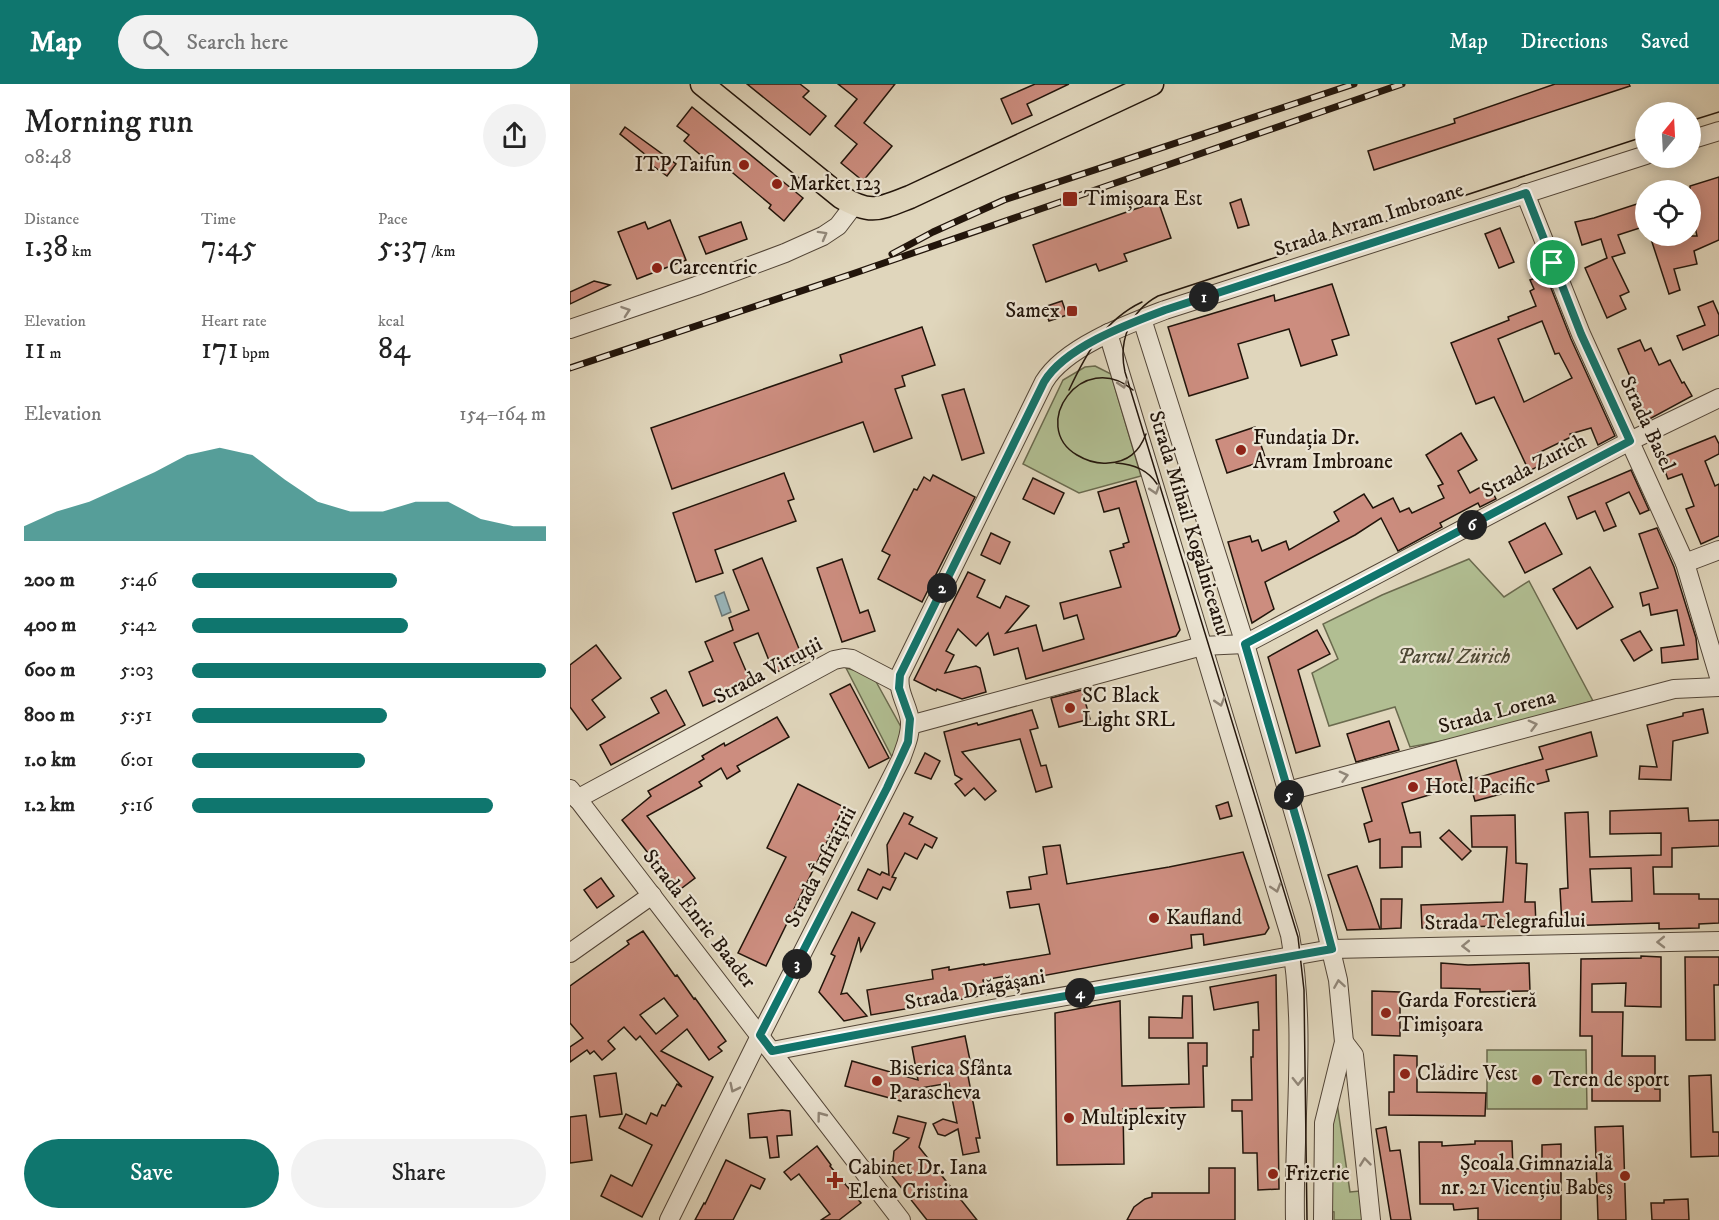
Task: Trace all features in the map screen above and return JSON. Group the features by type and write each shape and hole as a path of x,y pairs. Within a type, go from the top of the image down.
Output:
{"main road":[{"path":"702,84 822,184 854,206 873,209 887,207 1152,84"}],"street":[{"path":"1701,138 1719,132"},
{"name":"Strada Avram Imbroane","path":"898,683 908,657 1044,382 1062,361 1108,333 1165,310 1635,158"},
{"name":"Strada Basel","path":"1526,193 1581,334 1685,563 1719,677"},
{"path":"570,329 687,289 824,236 838,226 854,206"},
{"name":"Strada Mihail Kogălniceanu","path":"1142,319 1245,644 1332,949 1342,1003 1344,1042 1324,1123 1323,1220"},
{"name":"Strada Mihail Kogălniceanu","path":"1108,333 1287,925 1296,984 1298,1086 1294,1159 1294,1220"},
{"name":"Strada Zurich","path":"1245,644 1630,441 1719,399"},
{"path":"1685,563 1719,550"},
{"path":"898,683 910,725 1202,646 1245,644"},
{"name":"Strada Virtuții","path":"574,794 834,660 844,658 852,660 898,683"},
{"name":"Strada Lorena","path":"1288,791 1674,688 1719,687"},
{"name":"Strada Înfrățirii","path":"669,1220 760,1035 887,788 908,742 910,725"},
{"name":"Strada Enric Baader","path":"574,794 901,1220"},
{"path":"570,953 652,895"},
{"name":"Strada Telegrafului","path":"1293,955 1332,949 1719,942"},
{"name":"Strada Drăgășani","path":"772,1051 1293,955"},
{"name":"Strada Mihail Kogălniceanu","path":"1344,1042 1354,1055 1371,1220"}],"green space":[{"path":"1095,366 1111,374 1141,476 1079,493 1023,464 1063,380 1085,367"},
{"name":"Parcul Zürich","path":"1469,559 1504,597 1529,581 1593,701 1463,737 1410,747 1395,707 1329,726 1312,673 1338,659 1323,624 1382,595"},
{"path":"846,668 874,678 901,727 903,736 893,759"},
{"name":"Teren de sport","path":"1487,1050 1586,1050 1587,1109 1487,1109"},
{"path":"1336,1096 1350,1192 1360,1191 1365,1220 1334,1220 1334,1212 1327,1211 1327,1134"}],"water":[{"path":"724,592 731,612 722,616 715,596"}],"building":[{"path":"747,84 800,84 809,91 803,97 826,116 810,135"},
{"path":"838,84 895,84 864,123 892,146 863,181 841,163 857,144 835,126 857,99"},
{"path":"1035,84 1069,84 1027,104 1032,115 1012,124 1001,99"},
{"path":"1555,84 1629,84 1630,86 1374,170 1368,151 1455,123 1454,119"},
{"name":"ITP Taifun","path":"692,107 803,198 784,221 769,208 771,205 721,163 716,168 684,141 689,135 677,126"},
{"path":"625,127 676,164 667,176 649,163 652,160 620,134"},
{"path":"1719,177 1719,240 1694,251 1697,264 1674,269 1680,290 1669,294 1653,246 1701,246 1701,183"},
{"path":"1241,199 1249,225 1238,228 1230,203"},
{"name":"Timișoara Est","path":"1158,201 1171,238 1124,254 1127,261 1099,271 1096,264 1046,282 1033,245"},
{"path":"1635,205 1635,230 1618,235 1625,253 1612,257 1629,292 1620,296 1626,309 1607,318 1585,268 1607,258 1601,239 1582,245 1575,222"},
{"path":"670,220 686,260 637,279 618,232 645,222 648,229"},
{"path":"741,222 747,239 706,254 699,237"},
{"path":"1500,228 1514,262 1499,268 1485,234"},
{"path":"1541,276 1544,285 1549,283 1571,339 1615,436 1598,445 1591,428 1570,434 1571,437 1538,453 1543,464 1529,471 1494,397 1476,404 1451,343 1509,320 1508,317 1536,306 1530,291 1534,289 1530,280","holes":["1542,321 1555,354 1559,353 1572,378 1524,402 1498,339"]},
{"path":"594,281 610,285 570,304 570,292"},
{"path":"1332,284 1349,335 1332,340 1337,355 1301,366 1289,329 1238,344 1248,378 1189,396 1168,327 1274,295 1275,301"},
{"path":"1062,301 1067,315 1049,321 1044,307"},
{"path":"1713,301 1719,315 1719,335 1683,350 1677,336 1705,325 1698,307"},
{"path":"922,327 935,365 902,376 905,386 895,389 912,438 874,452 863,422 672,489 651,428 842,362 840,355"},
{"path":"1640,340 1645,351 1651,348 1659,365 1670,360 1692,396 1644,422 1634,397 1638,395 1618,349"},
{"path":"964,389 984,453 962,460 942,395"},
{"name":"Fundația Dr. Avram Imbroane","path":"1255,427 1266,460 1227,473 1216,440"},
{"path":"1461,433 1477,460 1458,471 1470,493 1488,483 1496,499 1480,507 1478,503 1440,523 1442,527 1398,551 1381,518 1355,535 1265,582 1274,609 1252,623 1228,542 1250,536 1252,542 1258,540 1262,551 1286,541 1289,550 1339,521 1334,512 1364,494 1373,508 1393,498 1400,512 1409,508 1412,513 1444,498 1438,486 1443,484 1426,455"},
{"path":"1715,436 1719,444 1719,454 1705,461 1715,486 1719,484 1719,536 1701,544 1686,509 1694,506 1682,474 1668,479 1660,458"},
{"path":"1631,470 1649,510 1640,514 1629,492 1606,503 1616,526 1604,531 1595,511 1577,519 1568,497"},
{"path":"784,473 794,499 788,501 796,521 715,550 723,573 696,582 673,513"},
{"path":"933,475 975,497 922,602 878,579 890,555 882,551 914,489 917,490 924,477 930,481"},
{"path":"1033,478 1064,493 1054,514 1023,499"},
{"path":"1136,481 1180,630 1176,636 1026,679 1018,648 994,655 988,633 976,646 958,629 946,651 954,655 945,673 976,666 980,668 986,692 962,699 937,689 936,691 914,680 968,572 985,580 977,597 1000,608 1006,596 1029,606 1006,633 1036,625 1043,651 1084,639 1077,615 1064,619 1060,603 1121,587 1110,551 1124,547 1123,544 1129,542 1119,508 1104,512 1098,492"},
{"path":"1545,523 1562,554 1525,573 1509,542"},
{"path":"1657,528 1674,567 1696,638 1698,659 1662,663 1661,648 1684,645 1677,610 1651,615 1649,604 1643,606 1640,593 1658,588 1639,534"},
{"path":"991,533 1010,542 1000,564 981,555"},
{"path":"762,558 804,661 774,673 758,633 734,643 752,685 703,706 689,672 713,661 705,642 733,630 729,618 749,610 733,570"},
{"path":"842,559 860,613 868,610 875,631 842,642 817,568"},
{"path":"1590,567 1613,607 1577,629 1553,589"},
{"path":"1317,630 1330,654 1298,670 1320,746 1296,753 1268,657"},
{"path":"1640,631 1652,650 1634,661 1621,640"},
{"path":"596,645 621,678 592,700 605,717 587,730 570,707 570,665"},
{"path":"850,684 889,758 869,768 830,694"},
{"path":"666,690 685,725 611,765 600,745 659,713 651,698"},
{"name":"SC Black Light SRL","path":"1082,690 1090,719 1059,727 1051,698"},
{"path":"1703,709 1708,733 1673,741 1671,780 1639,779 1640,766 1657,767 1647,725"},
{"path":"1032,710 1038,728 1030,730 1041,766 1046,765 1052,787 1036,792 1020,739 962,752 996,791 985,800 974,788 965,796 955,784 962,779 955,775 944,732"},
{"path":"777,717 789,737 737,766 740,771 727,779 721,768 699,782 702,786 647,816 695,878 678,891 622,820 651,796 648,791 704,759 702,756 724,743 725,746"},
{"path":"1389,721 1399,750 1356,762 1347,734"},
{"path":"1591,732 1597,756 1546,770 1549,781 1475,801 1469,780 1543,759 1539,747"},
{"path":"925,753 940,761 931,779 915,773"},
{"path":"1456,760 1463,785 1402,803 1410,833 1420,832 1421,847 1402,847 1402,867 1380,868 1380,839 1369,842 1364,824 1372,821 1362,788"},
{"path":"798,784 844,807 766,966 738,953 786,857 767,848"},
{"path":"1228,802 1232,816 1220,819 1216,806"},
{"path":"1688,808 1689,821 1719,820 1719,846 1672,848 1672,867 1653,867 1654,894 1699,894 1699,899 1719,899 1719,923 1699,924 1699,928 1659,929 1659,923 1562,926 1560,889 1568,888 1565,813 1588,812 1590,857 1661,855 1661,833 1610,834 1610,811","holes":["1631,868 1632,901 1592,902 1590,869"]},
{"path":"904,813 913,817 909,824 937,838 932,848 925,844 917,859 905,853 892,877 896,878 890,890 883,887 877,899 858,890 868,869 880,875 882,872 889,875 887,845"},
{"path":"1515,815 1516,863 1527,864 1525,902 1535,902 1536,925 1422,928 1421,905 1503,902 1507,847 1472,847 1471,816"},
{"path":"1449,830 1471,851 1462,860 1440,838"},
{"name":"Kaufland","path":"1060,845 1067,884 1243,852 1269,928 1265,934 1204,945 1203,934 1191,935 1192,948 1036,977 1038,984 1008,990 1006,976 983,980 986,995 871,1015 867,990 933,979 932,970 949,967 949,970 1050,954 1039,904 1010,908 1007,892 1031,889 1029,877 1047,874 1043,847"},
{"path":"1357,866 1380,929 1347,930 1328,875"},
{"path":"601,878 614,896 597,908 584,890"},
{"path":"1381,899 1402,899 1401,928 1381,929"},
{"path":"852,912 875,923 861,951 859,937 841,994 847,993 867,1016 844,1021 819,992 835,956 831,954"},
{"path":"643,931 726,1041 718,1047 722,1051 709,1060 687,1029 661,1051 713,1077 642,1217 601,1196 611,1175 632,1186 652,1145 619,1128 626,1114 646,1124 651,1113 657,1116 662,1105 665,1106 677,1084 682,1087 640,1036 636,1040 624,1027 608,1041 615,1049 602,1060 594,1051 590,1054 587,1050 570,1062 570,1047 583,1038 570,1023 570,986 629,944 627,941","holes":["664,998 678,1016 656,1034 640,1015"]},
{"path":"1641,956 1661,957 1661,1007 1625,1006 1626,983 1592,984 1592,1012 1623,1012 1622,1056 1655,1056 1655,1089 1660,1089 1660,1101 1592,1101 1592,1036 1580,1036 1581,959 1641,958"},
{"path":"1685,957 1719,957 1719,985 1714,985 1715,1040 1686,1040"},
{"path":"1441,963 1468,965 1529,963 1530,991 1480,992 1480,989 1441,988"},
{"path":"1276,975 1279,1189 1258,1190 1257,1153 1243,1153 1242,1111 1232,1111 1232,1100 1252,1100 1251,1057 1253,1057 1253,1030 1259,1030 1258,1002 1214,1010 1210,987"},
{"name":"Garda Forestieră Timișoara","path":"1372,991 1400,992 1400,1036 1372,1035"},
{"path":"1183,996 1192,996 1193,1038 1149,1038 1149,1017 1182,1018"},
{"path":"1120,1001 1122,1086 1189,1084 1188,1043 1207,1043 1207,1066 1203,1066 1204,1107 1123,1109 1124,1164 1057,1165 1055,1013"},
{"path":"965,1036 973,1075 968,1076 980,1138 976,1138 979,1152 963,1155 958,1129 945,1136 938,1134 933,1124 943,1119 957,1123 949,1083 904,1091 901,1101 845,1086 852,1061 918,1080 912,1047"},
{"name":"Clădire Vest","path":"1394,1055 1417,1056 1417,1092 1486,1093 1485,1116 1389,1115 1389,1092 1394,1092"},
{"path":"616,1073 622,1114 600,1117 594,1076"},
{"path":"1711,1075 1713,1132 1719,1132 1719,1156 1691,1157 1689,1076"},
{"path":"790,1111 792,1135 777,1136 779,1157 770,1158 767,1137 750,1138 748,1114"},
{"path":"586,1115 592,1160 570,1163 570,1117"},
{"path":"898,1116 926,1123 919,1147 977,1220 927,1220 885,1167 893,1161 894,1151 909,1138 893,1133"},
{"path":"1623,1126 1626,1220 1598,1220 1595,1127"},
{"path":"1386,1127 1390,1151 1400,1150 1411,1220 1391,1220 1376,1129"},
{"path":"1475,1141 1512,1141 1513,1169 1542,1168 1542,1145 1561,1144 1561,1220 1478,1220 1478,1208 1454,1210 1453,1204 1420,1204 1419,1142 1442,1142 1442,1146 1475,1144"},
{"path":"817,1146 830,1166 861,1203 839,1220 821,1220 830,1214 799,1174 791,1180 784,1172"},
{"path":"726,1160 765,1179 760,1189 751,1185 733,1220 695,1220 705,1204"},
{"path":"1209,1168 1235,1168 1235,1220 1127,1220 1134,1207 1152,1197 1152,1193 1209,1193"},
{"path":"1688,1199 1689,1220 1652,1220 1651,1203"}],"tram line":[{"path":"1701,118 1719,112"},
{"path":"1307,1220 1304,990 1298,937 1125,372 1123,349 1128,328 1140,310 1158,296 1635,140"},
{"path":"1069,390 1082,364 1107,328 1129,309 1142,302"},
{"path":"1133,390 1114,380 1096,378 1080,384 1067,396 1060,411 1058,427 1063,442 1077,455 1100,463 1121,461 1132,455 1146,434"},
{"path":"1116,463 1140,469 1157,484"}],"railway":[{"path":"892,254 933,232 1004,200 1354,84"},
{"path":"570,368 855,273 1402,84"}],"place":[{"name":"ITP Taifun","path":"744,165"},
{"name":"Market 123","path":"777,184"},
{"name":"Timișoara Est","path":"1070,199"},
{"name":"Carcentric","path":"657,268"},
{"name":"Samex","path":"1072,311"},
{"name":"Fundația Dr. Avram Imbroane","path":"1241,450"},
{"name":"SC Black Light SRL","path":"1070,708"},
{"name":"Hotel Pacific","path":"1413,787"},
{"name":"Kaufland","path":"1154,918"},
{"name":"Garda Forestieră Timișoara","path":"1386,1013"},
{"name":"Clădire Vest","path":"1405,1074"},
{"name":"Teren de sport","path":"1537,1080"},
{"name":"Biserica Sfânta Parascheva","path":"877,1081"},
{"name":"Multiplexity","path":"1069,1118"},
{"name":"Frizerie","path":"1273,1174"},
{"name":"Școala Gimnazială nr. 21 Vicențiu Babeș","path":"1625,1176"},
{"name":"Cabinet Dr. Iana Elena Cristina","path":"835,1180"}],"route":[{"path":"1526,193 1553,263 1581,334 1630,441 1245,644 1332,949 992,1009 772,1051 760,1035 887,788 908,742 910,719 899,688 900,675 1048,375 1062,361 1108,333 1165,310 1526,193"}]}
